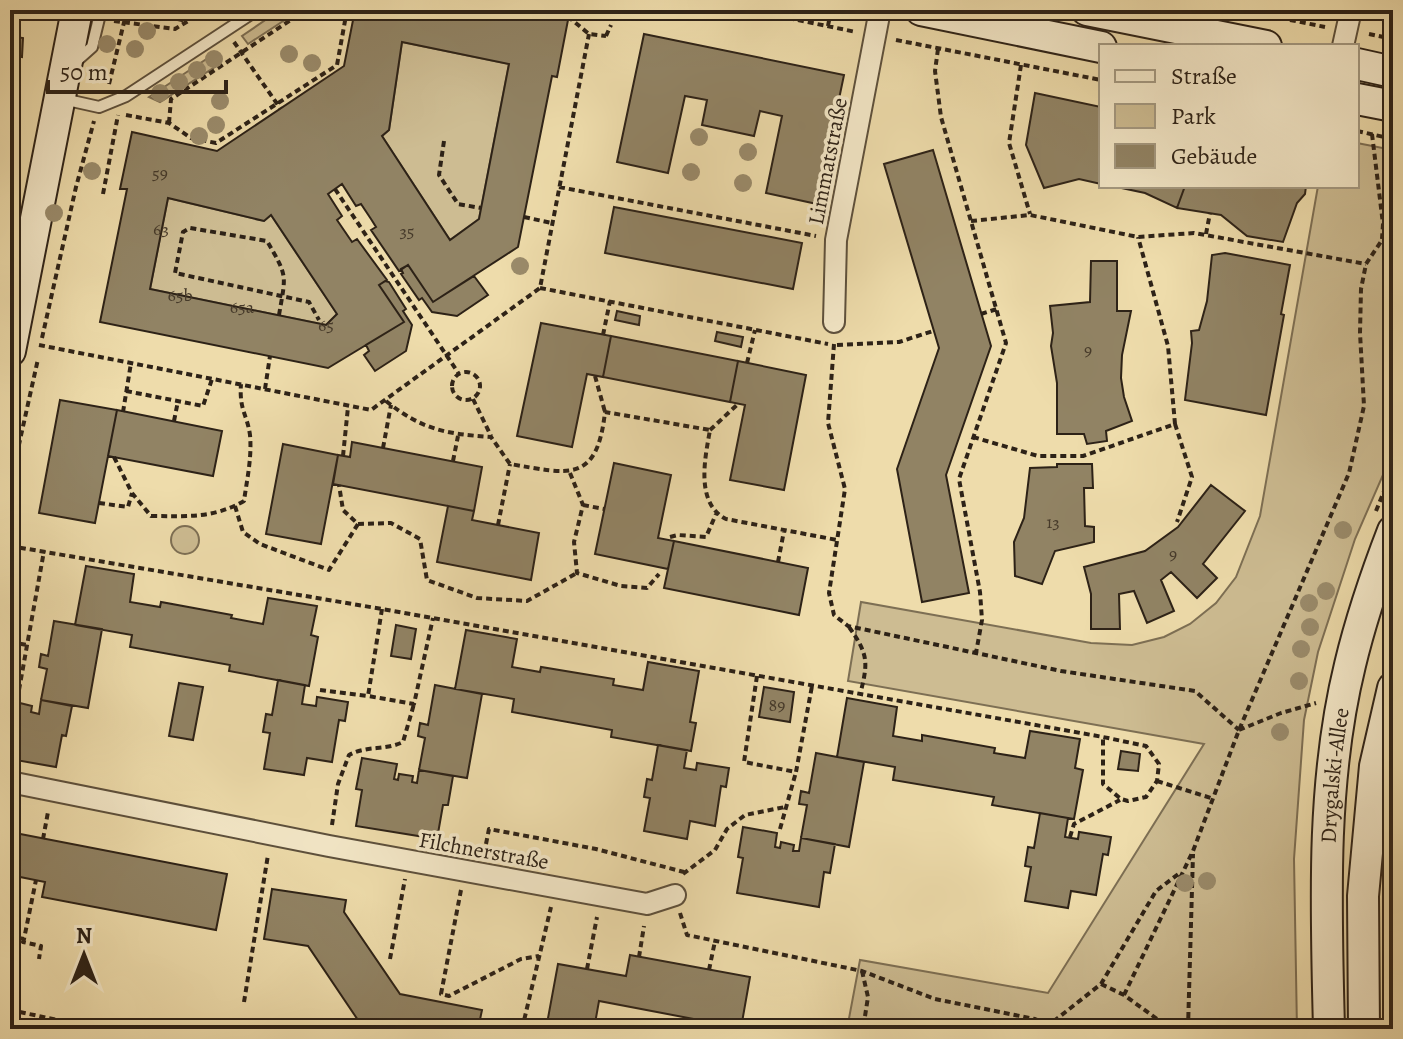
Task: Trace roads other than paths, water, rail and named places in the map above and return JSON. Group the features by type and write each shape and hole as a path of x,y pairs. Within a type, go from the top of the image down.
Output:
{"main road":[{"path":"921,10 1099,47"},
{"path":"1087,10 1256,44"},
{"path":"21,344 64,84 93,13"},
{"path":"1359,64 1393,72"},
{"path":"1359,99 1393,106"},
{"name":"Drygalski-Allee","path":"1329,1029 1328,836 1333,763 1349,666 1372,587 1393,531"},
{"name":"Drygalski-Allee","path":"1364,1029 1363,896 1375,766 1393,688"}],"street":[{"name":"Limmatstraße","path":"834,322 836,240 880,10"},
{"path":"1345,39 1351,10"},
{"name":"Filchnerstraße","path":"10,782 329,846 647,904 675,895"}],"lane":[{"path":"64,84 99,107 126,96 257,10"}]}
